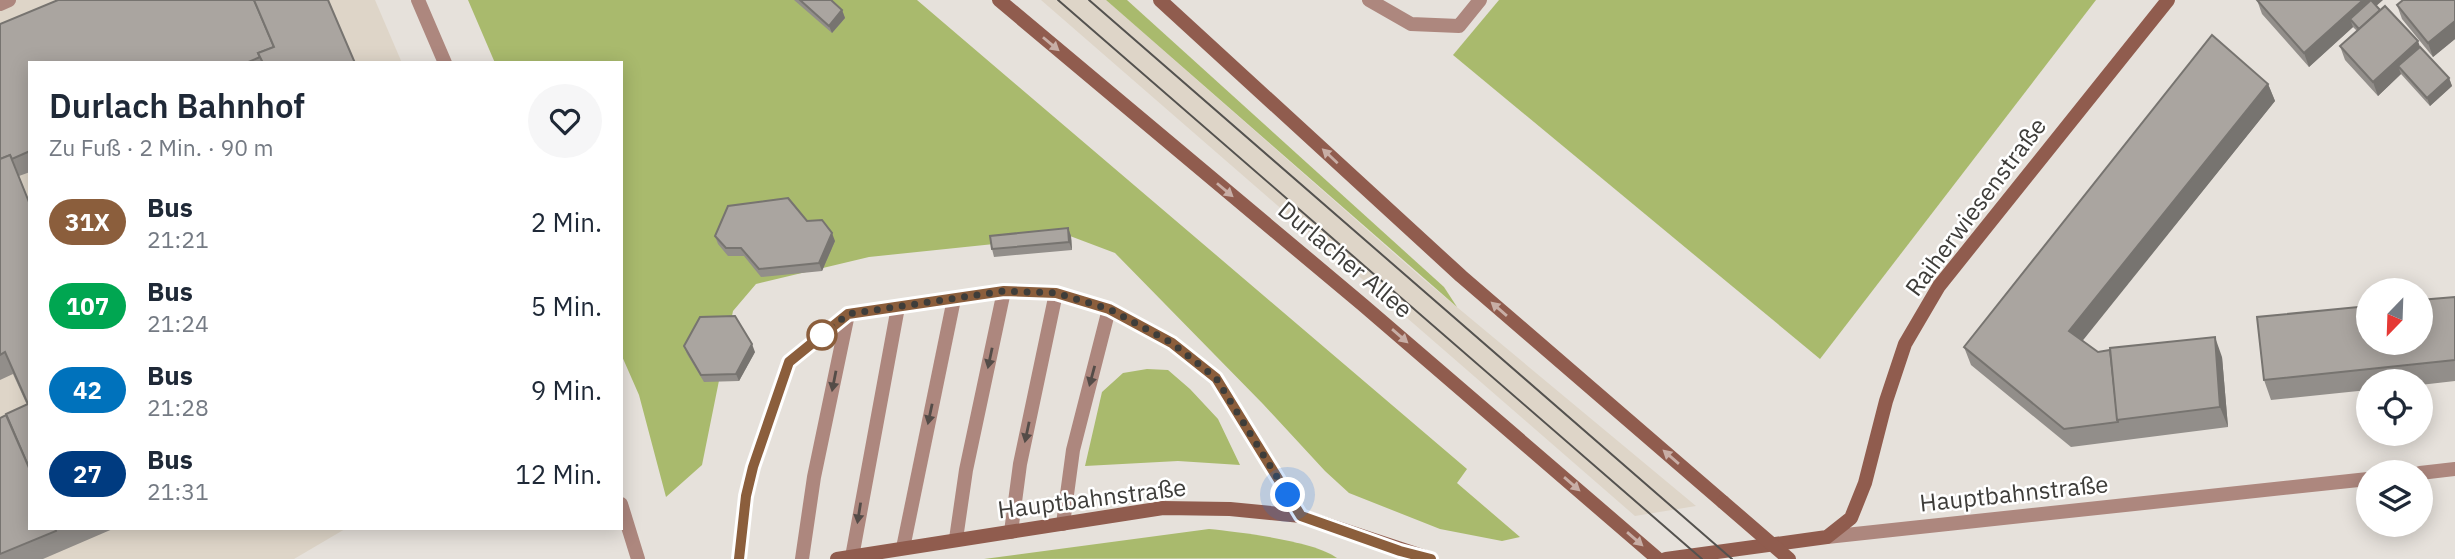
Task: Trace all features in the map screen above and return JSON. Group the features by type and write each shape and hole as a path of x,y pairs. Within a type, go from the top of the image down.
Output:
{"main road":[{"name":"Durlacher Allee","path":"999,0 1363,305 1658,559"},
{"path":"1160,0 1461,276 1789,559"},
{"name":"Raiherwiesenstraße","path":"1827,537 1851,518 1865,483 1886,401 1905,344 1939,286 2168,0"},
{"name":"Hauptbahnstraße","path":"836,559 1163,508 1230,509 1301,516 1400,551 1431,559"},
{"name":"Hauptbahnstraße","path":"1666,559 1827,537"}],"street":[{"path":"0,4 9,0"},
{"path":"418,0 444,61"},
{"path":"1369,0 1411,24 1459,26 1480,0"},
{"path":"956,539 966,470 1004,291"},
{"path":"739,559 746,496 753,467 789,362 848,314 1004,291 1056,293 1109,309 1172,343 1216,378 1301,516"},
{"path":"1011,532 1020,464 1056,293"},
{"path":"903,548 954,299"},
{"path":"852,557 898,307"},
{"path":"1063,524 1073,450 1109,309"},
{"path":"802,559 814,477 848,314"},
{"path":"2433,472 2455,469"},
{"name":"Hauptbahnstraße","path":"1827,537 2356,480"},
{"path":"623,510 638,559"}],"shaded area":[{"path":"0,0 375,0 401,61 28,61 28,530 343,530 294,559 0,559"},
{"path":"1041,0 1106,0 1422,278 1696,506 1635,516"}],"green space":[{"path":"468,0 917,0 1467,469 1457,483 1520,537 1502,541 1440,529 1349,493 1115,253 1070,236 869,257 756,284 733,311 702,465 666,497 639,395 623,359 623,61 494,61"},
{"path":"1106,0 1127,0 1444,287 1457,307"},
{"path":"1499,0 2096,0 1820,359 1453,55"},
{"path":"1147,369 1168,370 1190,389 1218,419 1240,465 1178,461 1085,466 1102,392 1123,373"},
{"path":"1209,529 1295,542 1337,558 984,559"}],"building":[{"path":"58,0 254,0 274,47 258,53 260,57 251,61 28,61 28,152 12,159 10,155 0,159 0,24"},
{"path":"254,0 328,0 354,61 262,61 258,53 274,47"},
{"path":"800,0 831,0 842,10 829,26"},
{"path":"2257,0 2363,0 2304,53"},
{"path":"2371,0 2380,10 2359,29 2350,19"},
{"path":"2403,0 2455,0 2455,21 2428,43 2397,5"},
{"path":"2385,6 2418,41 2373,82 2340,46"},
{"path":"2212,35 2268,84 2069,331 2098,352 2110,350 2118,422 2064,429 1964,347"},
{"path":"2420,47 2449,78 2427,98 2398,66"},
{"path":"10,155 28,200 28,404 5,352 0,355 0,159"},
{"path":"788,198 807,221 822,220 832,233 819,263 759,269 741,248 726,248 715,236 728,206"},
{"path":"1068,228 1069,242 992,249 990,236"},
{"path":"2455,297 2455,360 2264,380 2257,317 2356,307 2356,355 2433,355 2433,299"},
{"path":"735,316 752,344 736,374 701,375 684,346 700,317"},
{"path":"2215,337 2220,407 2117,420 2110,348"},
{"path":"28,404 28,465 6,414"},
{"path":"6,415 28,465 28,530 56,531 0,554 0,418"}],"tram line":[{"path":"1058,0 1702,559"},
{"path":"1089,0 1732,559"}],"bus line":[{"name":"31X","path":"739,559 746,496 753,467 789,362 848,314 1004,291 1056,293 1109,309 1172,343 1216,378 1301,516 1400,551 1431,559"}],"route":[{"path":"822,335 848,314 1004,291 1056,293 1109,309 1172,343 1216,378 1288,495"}]}
